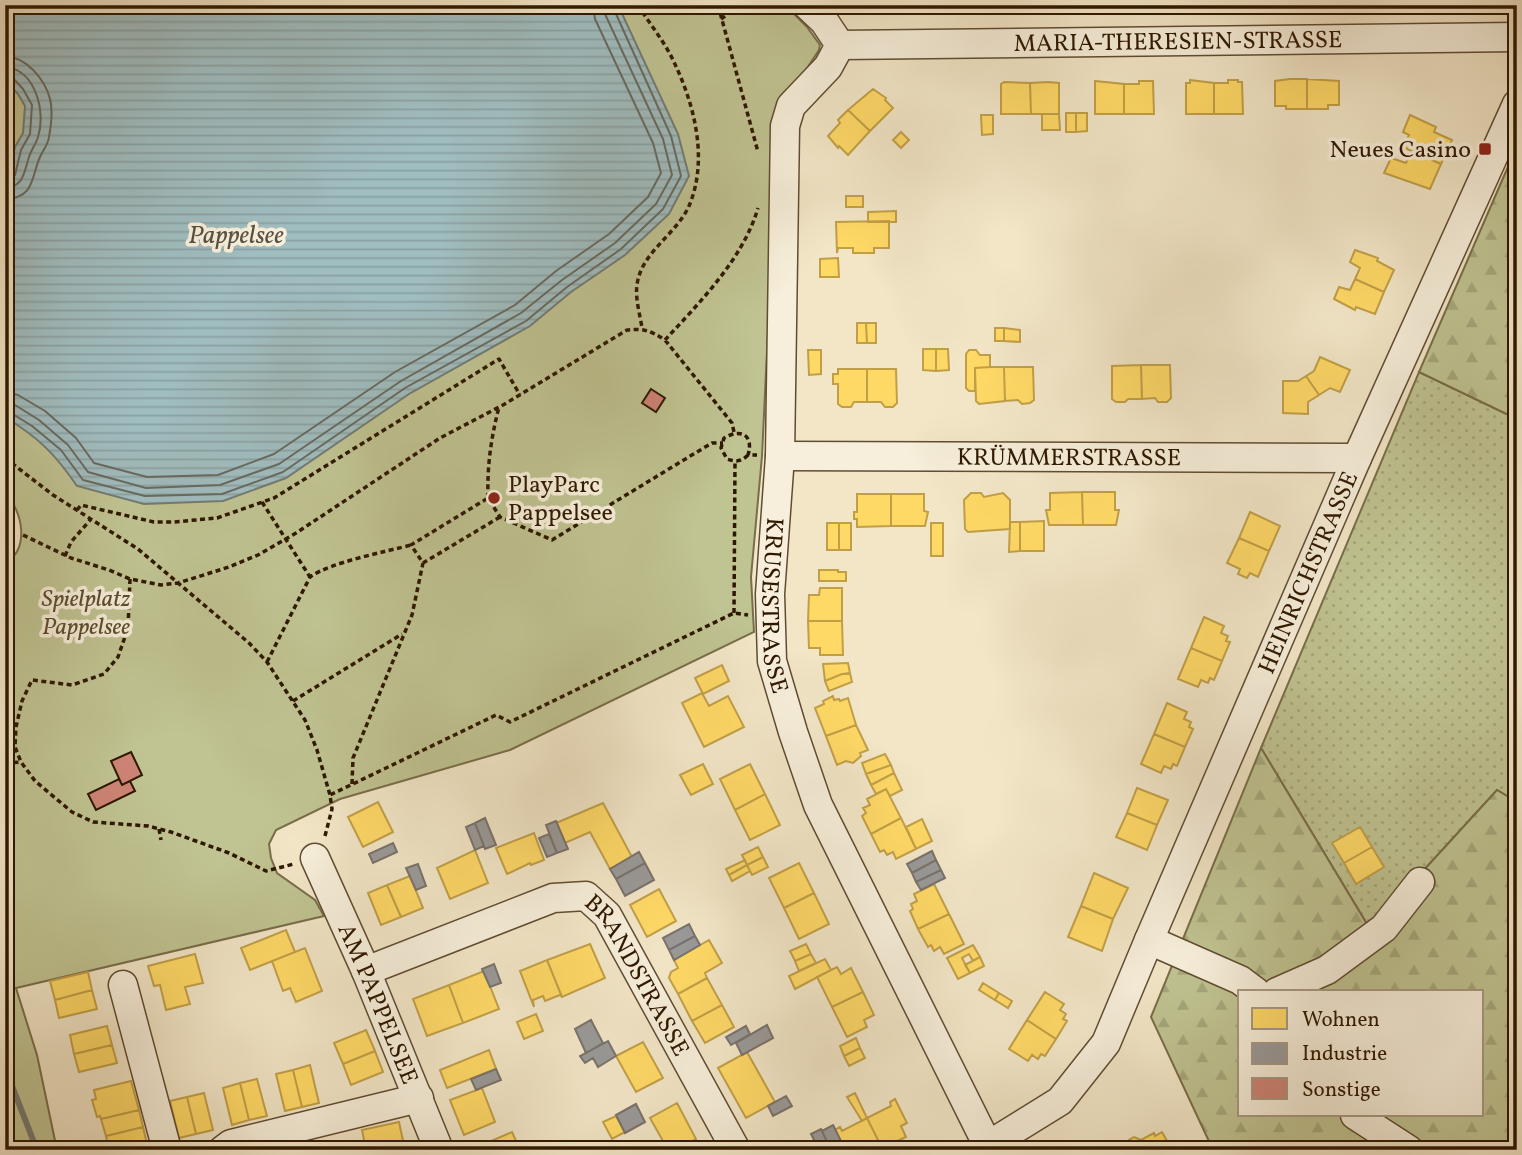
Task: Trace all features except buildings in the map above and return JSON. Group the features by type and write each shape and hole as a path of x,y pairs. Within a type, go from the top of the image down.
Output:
{"street":[{"path":"807,5 824,21 840,45"},
{"name":"MARIA-THERESIEN-STRASSE","path":"840,45 1517,37"},
{"name":"KRUSESTRASSE","path":"840,45 828,67 791,106 785,126 780,456 770,594 772,661 818,805 984,1148"},
{"name":"HEINRICHSTRASSE","path":"984,1148 1060,1101 1106,1043 1357,458 1517,104"},
{"name":"KRÜMMERSTRASSE","path":"780,456 1357,458"},
{"name":"AM PAPPELSEE","path":"315,858 366,971 439,1150"},
{"path":"1282,990 1327,970 1384,928 1420,882"},
{"name":"BRANDSTRASSE","path":"366,971 553,898 586,896 607,915 736,1150"},
{"path":"1149,940 1240,980 1253,990"},
{"path":"123,985 167,1150"},
{"path":"223,1150 231,1144 419,1098"},
{"path":"1349,1116 1367,1150"},
{"path":"1357,1116 1409,1150"}],"path":[{"path":"638,5 672,58 685,88 697,132 699,159 689,206 671,234 652,253 643,267 636,287 642,328"},
{"path":"719,5 759,159"},
{"path":"721,19 740,5"},
{"path":"665,340 695,308 747,239 761,198"},
{"path":"23,536 65,556 130,579 161,584 178,583 248,559 285,539 440,438 520,395 627,330 642,328 665,340 732,422 734,432"},
{"path":"77,510 81,505 130,517 174,522 217,518 274,498 499,359 520,395"},
{"path":"499,407 487,466 488,498 500,517 552,540 712,443 723,443"},
{"path":"734,432 741,433 748,439 748,455 743,460 727,458 721,448 724,438 734,432"},
{"path":"748,455 780,456"},
{"path":"5,457 44,488 138,549 249,643 267,662 305,720 330,795 332,809 329,828 315,858 266,871 219,849 159,829 93,822 72,813 35,781 21,762 15,747 16,726 22,701 32,680 72,685 104,674 118,657 128,628 130,579"},
{"path":"734,613 735,461"},
{"path":"267,662 310,577 352,561 411,545 488,498"},
{"path":"261,502 310,577"},
{"path":"423,564 500,517"},
{"path":"65,556 71,542 91,519"},
{"path":"352,784 353,758 412,615 423,564 411,545"},
{"path":"330,795 496,715 510,722 734,613 771,619"},
{"path":"293,701 404,633"},
{"path":"5,763 21,762"},
{"path":"159,829 161,840"}],"green space":[{"name":"Spielplatz Pappelsee","path":"5,5 785,5 820,45 778,122 762,456 751,577 754,632 510,750 340,799 276,830 269,844 277,873 315,900 324,916 16,988 37,1055 57,1150 5,1150 5,563 18,549 21,530 20,519 5,493"},
{"path":"1517,146 1517,419 1419,372"},
{"path":"1419,372 1517,419 1517,802 1497,790 1370,929 1261,748"},
{"path":"1261,748 1370,929 1497,790 1517,802 1517,1150 1213,1150 1151,1017"}],"water":[{"name":"Pappelsee","path":"5,5 618,5 678,134 689,176 669,214 625,255 571,292 530,326 409,394 286,478 223,501 144,504 77,486 46,447 5,417 5,185 15,147 23,133 25,106 5,80 5,23 11,16"}],"waterway":[{"path":"5,1068 37,1150"}],"place":[{"name":"Neues Casino","path":"1485,149"},
{"name":"PlayParc Pappelsee","path":"494,498"}]}
